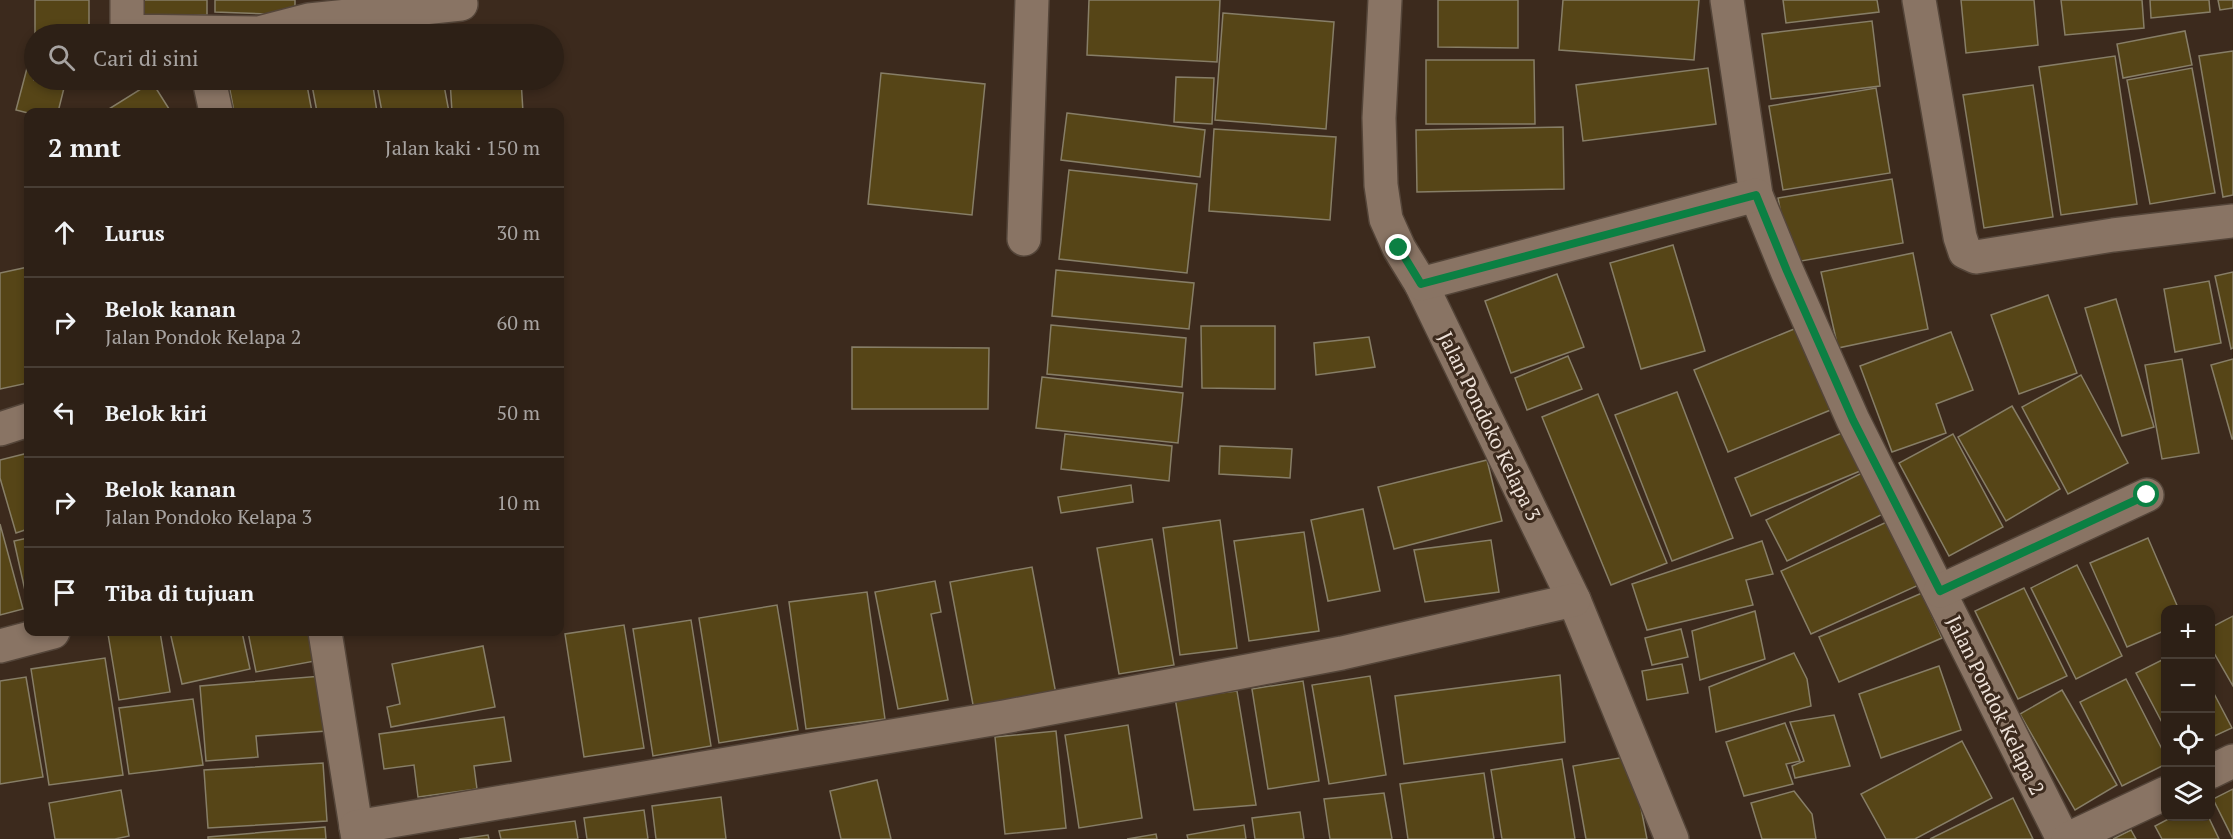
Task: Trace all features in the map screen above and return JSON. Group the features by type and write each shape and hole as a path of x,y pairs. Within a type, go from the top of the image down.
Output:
{"street":[{"path":"127,0 127,24"},
{"path":"1024,239 1032,0"},
{"name":"Jalan Pondoko Kelapa 3","path":"1385,0 1379,118 1386,219 1399,248 1421,284 1574,600 1672,839"},
{"name":"Jalan Pondok Kelapa 2","path":"1727,0 1756,195 1853,420 2063,839"},
{"path":"1919,0 1960,237 1965,252 1976,257 2113,235 2233,221"},
{"path":"279,24 309,10 461,4"},
{"path":"211,90 215,108"},
{"path":"1421,284 1756,195"},
{"path":"0,429 24,421"},
{"path":"1940,591 2147,495"},
{"path":"326,636 357,833 1004,717 1342,653 1574,600"},
{"path":"0,646 38,636"},
{"path":"2215,770 2233,761"},
{"path":"2068,839 2161,795"}],"building":[{"path":"35,0 89,0 89,24 35,24"},
{"path":"138,0 207,0 207,15 138,15"},
{"path":"215,0 295,0 295,15 215,12"},
{"path":"1089,0 1220,0 1217,62 1087,55"},
{"path":"1438,0 1518,0 1518,48 1438,47"},
{"path":"1563,0 1699,0 1694,60 1559,50"},
{"path":"1783,0 1877,0 1879,12 1786,23"},
{"path":"1961,0 2034,0 2038,45 1966,53"},
{"path":"2061,0 2142,0 2144,28 2065,35"},
{"path":"2150,0 2209,0 2210,12 2151,18"},
{"path":"2218,0 2233,0 2233,8 2220,10"},
{"path":"1223,13 1334,22 1326,129 1215,120"},
{"path":"1872,21 1880,86 1771,99 1762,34"},
{"path":"2185,31 2192,65 2123,78 2117,44"},
{"path":"2233,51 2233,195 2223,197 2199,56"},
{"path":"2115,56 2137,204 2061,215 2039,67"},
{"path":"1426,60 1534,60 1535,124 1426,124"},
{"path":"1708,68 1716,124 1583,141 1576,85"},
{"path":"2192,68 2215,193 2150,204 2127,80"},
{"path":"881,73 985,84 972,215 868,204"},
{"path":"1176,77 1214,78 1212,124 1174,122"},
{"path":"24,80 24,90 64,90 59,108 24,108 24,112 16,110"},
{"path":"2033,85 2053,217 1984,228 1963,95"},
{"path":"1876,88 1890,173 1783,190 1769,106"},
{"path":"139,90 157,90 168,108 110,108"},
{"path":"230,90 308,90 311,108 233,108"},
{"path":"313,90 374,90 376,108 316,108"},
{"path":"378,90 445,90 448,108 381,108"},
{"path":"451,90 522,90 523,108 452,108"},
{"path":"1067,113 1205,130 1200,177 1061,160"},
{"path":"1563,127 1564,189 1417,192 1416,130"},
{"path":"1214,129 1336,137 1330,220 1209,211"},
{"path":"1069,170 1197,184 1187,273 1059,259"},
{"path":"1892,179 1903,243 1790,263 1778,198"},
{"path":"1673,245 1705,351 1641,369 1610,263"},
{"path":"1913,253 1928,329 1838,348 1821,272"},
{"path":"24,268 24,384 0,389 0,273"},
{"path":"1056,270 1194,283 1189,329 1052,316"},
{"path":"2233,272 2233,348 2231,349 2215,276"},
{"path":"1557,274 1584,347 1511,373 1485,301"},
{"path":"2209,281 2221,343 2175,352 2164,289"},
{"path":"2048,295 2077,373 2019,394 1991,315"},
{"path":"2116,299 2154,427 2122,436 2085,308"},
{"path":"1051,325 1186,338 1182,387 1047,374"},
{"path":"1201,326 1275,326 1275,389 1202,388"},
{"path":"1799,327 1833,409 1728,452 1694,370"},
{"path":"1951,332 1973,390 1936,404 1946,433 1892,452 1860,366"},
{"path":"1369,337 1375,367 1316,375 1314,343"},
{"path":"852,347 989,348 988,409 852,409"},
{"path":"1568,356 1582,389 1527,410 1515,378"},
{"path":"2182,359 2199,453 2162,459 2145,365"},
{"path":"2233,359 2233,439 2232,439 2211,365"},
{"path":"2081,375 2128,463 2068,494 2022,407"},
{"path":"1042,377 1183,393 1178,443 1036,428"},
{"path":"1677,392 1733,538 1672,561 1615,415"},
{"path":"1598,394 1667,563 1611,585 1542,417"},
{"path":"2012,406 2060,489 2006,521 1958,437"},
{"path":"1849,430 1865,469 1751,516 1735,478"},
{"path":"1065,434 1172,446 1169,481 1061,469"},
{"path":"1953,434 2003,527 1949,556 1899,463"},
{"path":"1220,446 1292,449 1290,478 1219,474"},
{"path":"24,454 24,530 16,533 0,478 0,460"},
{"path":"1487,460 1502,521 1394,549 1378,487"},
{"path":"1864,472 1885,513 1787,561 1766,520"},
{"path":"1131,485 1133,502 1061,513 1058,497"},
{"path":"1363,509 1380,591 1328,601 1311,520"},
{"path":"1220,520 1237,648 1180,655 1163,528"},
{"path":"1891,520 1921,584 1811,634 1781,571"},
{"path":"0,524 23,609 0,615"},
{"path":"1304,532 1319,631 1249,641 1234,541"},
{"path":"2148,538 2177,605 2161,605 2161,632 2127,647 2090,563"},
{"path":"24,539 24,586 14,541"},
{"path":"1152,539 1174,665 1119,674 1097,548"},
{"path":"1491,540 1499,592 1425,602 1414,550"},
{"path":"1762,541 1773,574 1746,580 1753,605 1647,630 1632,584"},
{"path":"2077,565 2122,656 2076,679 2031,588"},
{"path":"1032,567 1056,694 974,710 950,582"},
{"path":"935,581 941,612 931,614 948,700 898,709 875,592"},
{"path":"2024,588 2067,676 2018,699 1975,611"},
{"path":"867,592 885,719 806,729 789,602"},
{"path":"1922,593 1942,638 1839,682 1819,637"},
{"path":"777,605 798,730 719,743 699,618"},
{"path":"1755,611 1765,659 1700,680 1692,631"},
{"path":"2233,616 2233,686 2215,655 2215,625"},
{"path":"691,620 711,746 653,756 633,629"},
{"path":"624,625 644,748 584,757 565,634"},
{"path":"1681,629 1688,657 1652,665 1645,638"},
{"path":"108,636 161,636 170,692 119,700"},
{"path":"171,636 243,636 250,669 182,684"},
{"path":"249,636 311,636 315,661 256,672"},
{"path":"483,646 495,707 391,727 387,707 400,704 392,664"},
{"path":"1794,653 1807,679 1811,706 1716,732 1709,687"},
{"path":"105,658 123,775 49,785 31,669"},
{"path":"2161,660 2161,720 2136,673"},
{"path":"1682,664 1688,693 1647,700 1642,671"},
{"path":"1939,666 1961,730 1881,758 1859,694"},
{"path":"1560,675 1565,742 1404,764 1395,696"},
{"path":"322,676 327,731 256,736 258,757 206,761 200,686"},
{"path":"1370,676 1386,775 1329,784 1312,685"},
{"path":"26,677 43,777 0,784 0,681"},
{"path":"2126,679 2161,747 2161,766 2122,786 2080,702"},
{"path":"1303,681 1319,781 1268,789 1252,689"},
{"path":"2062,690 2117,785 2075,810 2020,714"},
{"path":"1237,691 1256,805 1194,810 1175,698"},
{"path":"2215,696 2232,728 2215,736"},
{"path":"193,699 203,765 129,774 119,708"},
{"path":"1834,715 1850,766 1795,778 1792,766 1804,761 1790,722"},
{"path":"504,717 511,761 474,766 477,789 418,797 414,765 384,769 379,734"},
{"path":"1785,723 1800,761 1786,764 1793,784 1744,796 1726,742"},
{"path":"1128,725 1142,818 1079,828 1065,735"},
{"path":"1056,731 1066,828 1005,834 995,737"},
{"path":"1962,741 1992,798 1915,839 1886,839 1861,794"},
{"path":"1631,756 1647,839 1586,839 1573,766"},
{"path":"1562,759 1575,839 1502,839 1491,770"},
{"path":"323,763 327,821 208,828 204,770"},
{"path":"1484,773 1494,839 1408,839 1400,784"},
{"path":"877,780 891,839 841,839 830,791"},
{"path":"2233,789 2233,839 2215,803 2215,798"},
{"path":"121,790 129,836 115,839 55,839 49,803"},
{"path":"1794,791 1812,814 1816,839 1762,839 1751,803"},
{"path":"1384,793 1392,839 1330,839 1324,799"},
{"path":"721,797 726,839 656,839 652,806"},
{"path":"2013,798 2033,839 1930,839"},
{"path":"644,810 648,839 587,839 584,818"},
{"path":"1300,812 1304,839 1255,839 1252,818"},
{"path":"575,821 578,839 501,839 499,831"},
{"path":"2164,821 2210,821 2219,839 2162,839 2155,826"},
{"path":"1244,825 1246,839 1188,839 1187,835"},
{"path":"325,827 326,839 208,839 208,837"},
{"path":"2131,830 2136,839 2113,839"},
{"path":"1156,834 1157,839 1127,839"},
{"path":"488,835 489,839 459,839"}],"route":[{"path":"1399,248 1421,284 1756,195 1853,420 1940,591 2147,495"}]}
